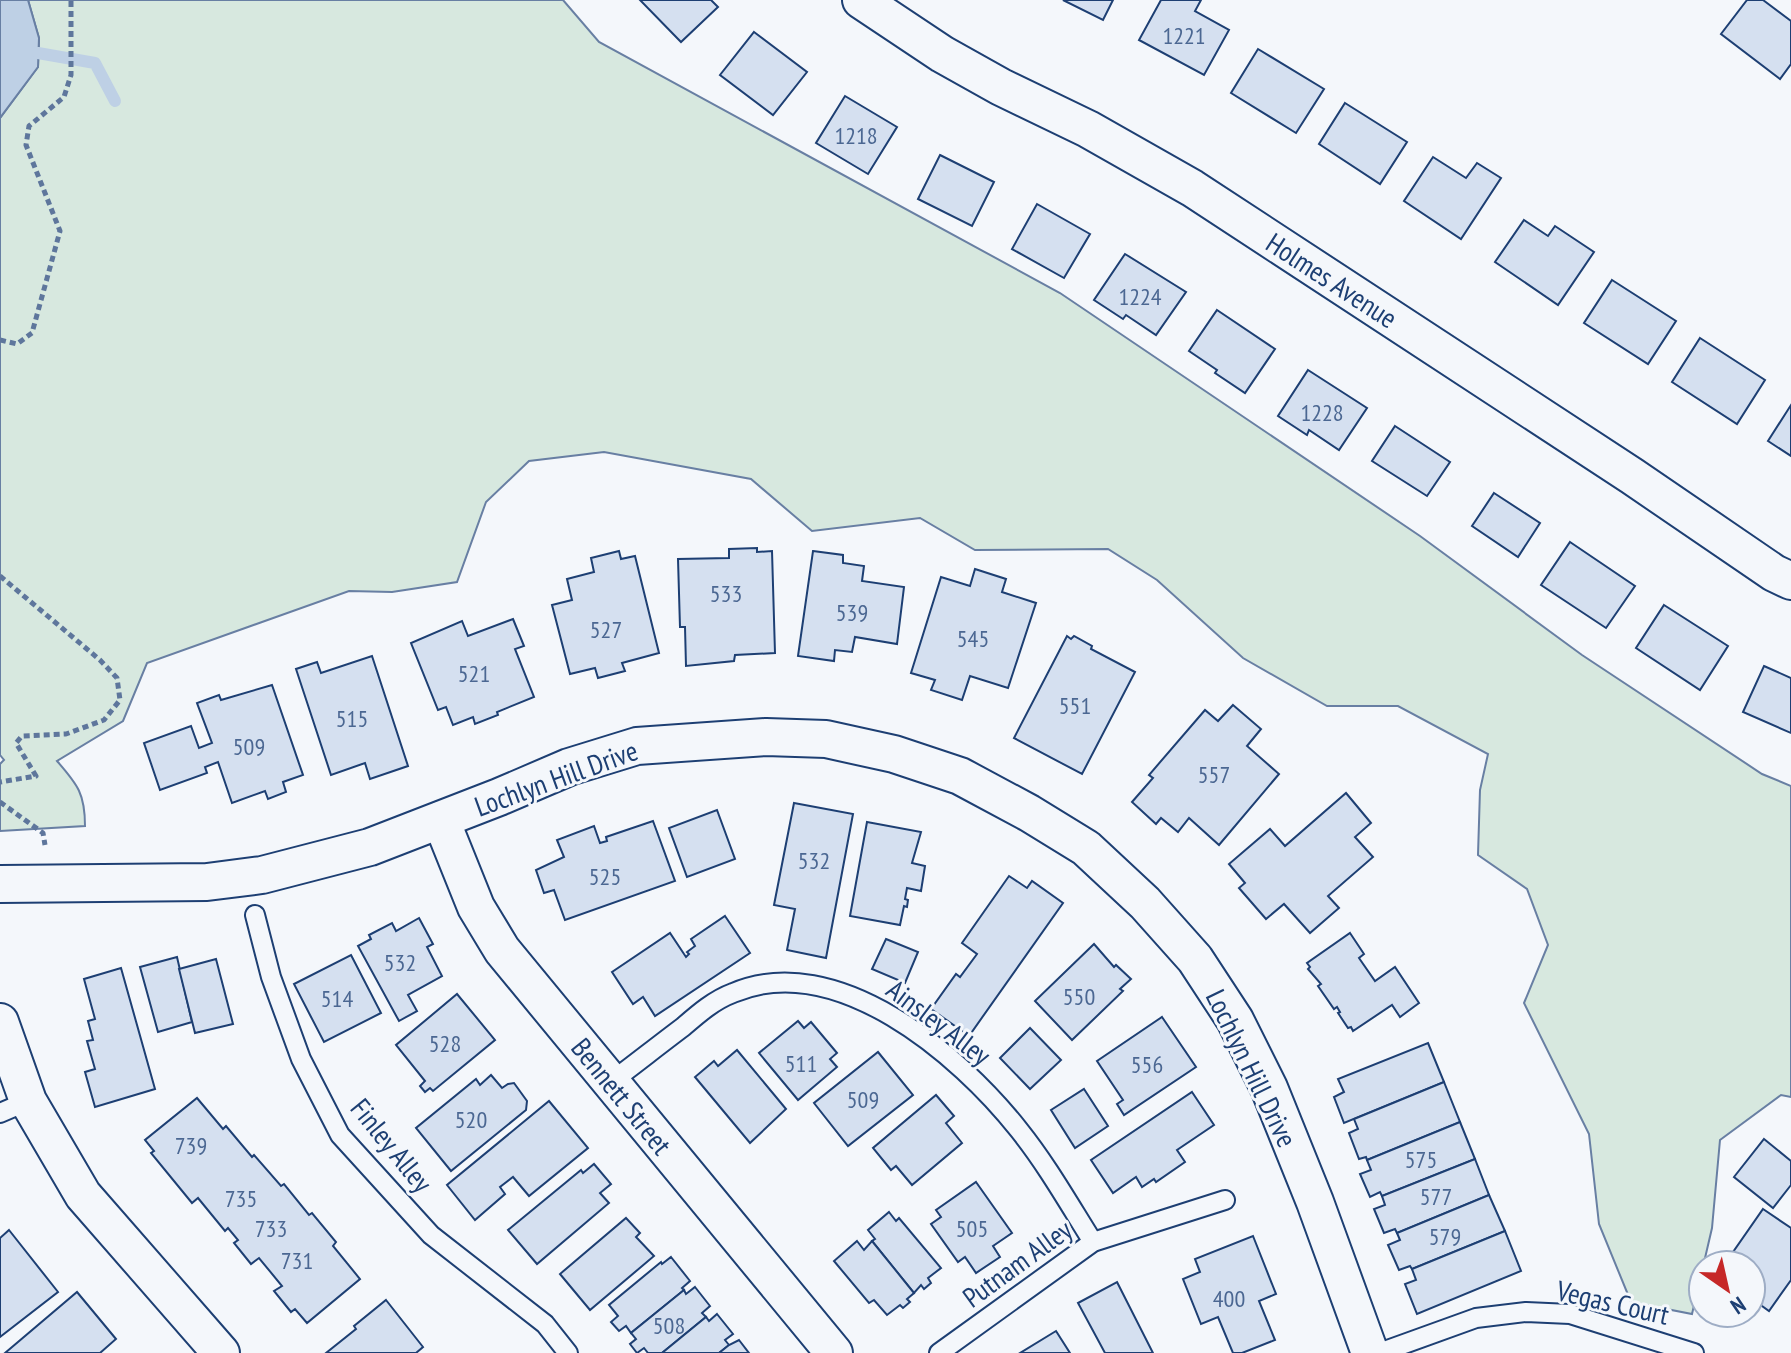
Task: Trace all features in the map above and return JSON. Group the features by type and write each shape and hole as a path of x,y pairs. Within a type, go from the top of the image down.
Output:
{"street":[{"name":"Holmes Avenue","path":"861,0 942,54 1088,129 1192,188 1632,476 1774,573 1791,581"},
{"name":"Lochlyn Hill Drive","path":"0,884 207,882 262,875 370,847 569,767 637,746 766,737 826,739 894,754 960,776 1086,848 1145,903 1195,959 1235,1020 1269,1088 1370,1353"},
{"name":"Bennett Street","path":"441,820 476,907 502,950 834,1353"},
{"path":"0,1022 14,1107 83,1195 221,1353"}],"lane":[{"name":"Finley Alley","path":"255,915 271,977 301,1059 340,1135 431,1235 545,1324 568,1353"},
{"name":"Ainsley Alley","path":"611,1082 711,1005 732,993 763,983 799,982 832,989 867,1002 914,1033 969,1076 1020,1131 1093,1242"},
{"name":"Putnam Alley","path":"939,1353 1093,1242 1225,1200"},
{"name":"Vegas Court","path":"1379,1353 1476,1318 1526,1312 1570,1314 1694,1353"}],"path":[{"path":"0,340 17,344 32,333 60,231 26,145 29,126 64,97 71,75 71,0"},
{"path":"0,576 100,660 117,678 120,700 104,720 66,734 22,736 16,743 36,776 0,782"},
{"path":"0,802 43,833 45,845"}],"shaded area":[{"path":"28,0 563,0 599,42 1060,293 1420,536 1582,655 1762,774 1791,786 1791,1097 1781,1095 1720,1140 1707,1249 1687,1249 1687,1313 1631,1302 1599,1224 1589,1134 1524,1003 1548,945 1527,889 1478,855 1480,790 1488,754 1398,706 1327,706 1243,658 1157,580 1108,549 975,550 920,518 812,531 751,479 604,452 529,461 486,502 457,582 392,592 349,591 147,663 123,721 57,761 79,790 85,826 0,831 0,764 4,760 0,755 0,118 38,67 39,38"}],"water":[{"path":"0,0 28,0 39,38 38,67 0,118"}],"building":[{"path":"640,0 711,0 718,7 681,42"},
{"path":"1063,0 1113,0 1103,20"},
{"path":"1161,0 1201,0 1195,11 1229,30 1204,75 1139,40"},
{"path":"1747,0 1763,0 1791,21 1791,64 1780,79 1721,34"},
{"path":"754,32 807,72 773,115 720,75"},
{"path":"1258,49 1324,89 1296,133 1231,93"},
{"path":"845,96 897,127 868,174 816,143"},
{"path":"1345,103 1407,142 1380,184 1319,144"},
{"path":"940,155 994,182 972,226 918,199"},
{"path":"1433,157 1466,178 1477,163 1501,178 1461,239 1404,201"},
{"path":"1037,204 1090,234 1064,278 1012,249"},
{"path":"1524,220 1548,236 1555,226 1594,252 1558,305 1495,262"},
{"path":"1125,254 1186,292 1156,335 1126,315 1123,319 1094,300"},
{"path":"1612,280 1676,321 1648,364 1584,323"},
{"path":"1217,310 1275,349 1245,393 1189,351"},
{"path":"1700,338 1765,380 1737,424 1672,382"},
{"path":"1308,370 1367,408 1339,450 1309,430 1307,435 1278,416"},
{"path":"1791,405 1791,456 1768,441"},
{"path":"1395,426 1450,462 1427,496 1372,461"},
{"path":"1494,493 1540,523 1518,557 1472,526"},
{"path":"1570,542 1635,586 1606,628 1541,585"},
{"path":"757,548 757,552 772,551 775,653 735,655 734,661 686,666 685,627 680,627 678,559 729,558 729,549"},
{"path":"619,551 621,559 635,556 659,653 622,663 625,671 598,678 595,668 570,674 552,605 572,600 567,579 594,572 591,558"},
{"path":"813,551 843,555 843,563 864,566 862,581 904,587 897,644 855,637 852,652 835,650 834,661 798,656"},
{"path":"975,569 1006,579 1002,592 1036,603 1008,688 970,676 962,700 931,690 935,680 911,673 941,577 970,586"},
{"path":"1664,605 1728,646 1700,690 1636,648"},
{"path":"513,619 524,646 515,649 534,697 475,724 473,717 453,725 446,707 438,710 411,643 462,621 468,636"},
{"path":"1067,636 1071,639 1074,636 1092,646 1091,649 1135,672 1082,774 1014,738"},
{"path":"372,656 408,766 370,779 365,763 331,775 296,669 317,662 321,673"},
{"path":"1764,666 1791,678 1791,733 1743,712"},
{"path":"272,685 303,775 283,782 286,792 268,799 265,791 232,803 218,762 205,767 207,773 160,790 144,743 191,726 199,748 212,743 197,703 219,695 221,700"},
{"path":"1233,705 1261,729 1247,746 1279,774 1219,845 1189,818 1178,832 1161,818 1156,824 1132,802 1153,778 1149,775 1205,710 1218,721"},
{"path":"1346,793 1371,823 1355,837 1373,857 1328,896 1339,908 1310,933 1284,904 1266,919 1239,888 1245,883 1229,864 1270,829 1285,846"},
{"path":"794,803 853,814 826,958 787,950 795,909 774,905"},
{"path":"717,810 735,859 687,877 669,828"},
{"path":"653,821 675,881 565,920 554,890 544,893 536,870 564,857 557,840 594,826 600,843 607,841 606,837"},
{"path":"867,822 921,832 912,863 925,866 921,891 907,888 907,907 904,906 900,925 850,916"},
{"path":"1009,876 1027,888 1032,881 1063,903 969,1036 931,1009 956,974 960,977 977,954 962,943"},
{"path":"725,916 750,953 655,1016 643,997 633,1004 612,972 670,933 686,957 695,946 691,939"},
{"path":"419,918 433,944 427,947 442,976 408,995 417,1011 399,1021 358,946 371,939 369,935 392,923 396,931"},
{"path":"1350,933 1364,954 1359,958 1375,981 1395,967 1419,1003 1400,1017 1392,1005 1353,1031 1351,1027 1348,1028 1337,1007 1334,1009 1318,986 1321,984 1308,969 1307,963"},
{"path":"886,939 918,952 905,983 872,969"},
{"path":"1094,944 1114,967 1116,965 1131,979 1120,989 1123,991 1072,1040 1035,1001"},
{"path":"351,955 381,1013 324,1042 294,984"},
{"path":"177,957 192,1022 158,1032 140,967"},
{"path":"216,959 233,1024 195,1033 179,969"},
{"path":"121,968 155,1089 95,1107 85,1072 95,1069 87,1041 93,1040 88,1021 95,1019 84,979"},
{"path":"457,994 495,1040 433,1091 430,1088 425,1092 420,1086 425,1081 396,1045"},
{"path":"1162,1017 1196,1067 1124,1115 1117,1104 1123,1100 1097,1061"},
{"path":"798,1021 804,1028 811,1022 837,1053 830,1059 837,1067 798,1100 759,1053"},
{"path":"1030,1028 1061,1060 1030,1089 1000,1058"},
{"path":"1428,1043 1444,1082 1344,1123 1334,1097 1344,1092 1338,1079"},
{"path":"737,1050 786,1109 750,1143 695,1077 714,1061 718,1066"},
{"path":"878,1052 913,1095 848,1146 814,1103"},
{"path":"491,1075 502,1088 514,1083 527,1101 526,1110 451,1171 416,1128 476,1079 480,1085"},
{"path":"1444,1082 1460,1122 1367,1160 1366,1157 1359,1159 1349,1133 1358,1129 1354,1119"},
{"path":"1084,1089 1108,1126 1075,1148 1051,1110"},
{"path":"1192,1092 1214,1125 1177,1150 1185,1162 1156,1182 1154,1179 1142,1187 1136,1177 1113,1193 1091,1160"},
{"path":"936,1095 954,1116 946,1123 962,1143 912,1185 896,1166 891,1170 873,1148"},
{"path":"197,1098 223,1129 226,1126 281,1186 284,1184 309,1215 312,1213 336,1242 333,1246 360,1279 307,1323 295,1309 291,1312 274,1291 282,1286 259,1258 251,1264 234,1243 238,1240 228,1228 225,1231 198,1198 192,1203 151,1153 154,1151 145,1140"},
{"path":"549,1101 588,1148 529,1196 513,1177 500,1187 505,1194 475,1220 447,1185"},
{"path":"1460,1122 1475,1159 1382,1196 1380,1192 1370,1197 1360,1174 1371,1170 1367,1160"},
{"path":"1764,1139 1791,1161 1791,1185 1773,1208 1734,1177"},
{"path":"1475,1159 1489,1195 1397,1233 1395,1229 1384,1233 1374,1209 1385,1205 1382,1196"},
{"path":"594,1164 611,1184 600,1193 609,1203 537,1264 508,1230 581,1170 583,1173"},
{"path":"976,1182 1012,1233 993,1246 1000,1257 976,1273 965,1257 958,1262 931,1224 941,1217 936,1210"},
{"path":"1489,1195 1505,1231 1412,1269 1410,1266 1399,1270 1388,1245 1400,1240 1397,1233"},
{"path":"1763,1209 1791,1228 1791,1280 1769,1311 1767,1249 1735,1249"},
{"path":"889,1212 896,1221 899,1218 941,1268 928,1278 931,1283 924,1289 921,1285 914,1293 872,1241 875,1239 868,1230"},
{"path":"626,1218 640,1233 636,1237 654,1256 590,1310 560,1274"},
{"path":"9,1230 58,1292 0,1337 0,1238"},
{"path":"1505,1231 1521,1271 1417,1314 1405,1284 1416,1280 1412,1269"},
{"path":"1253,1236 1276,1294 1259,1301 1275,1340 1242,1353 1233,1353 1218,1317 1201,1324 1183,1279 1200,1272 1195,1259"},
{"path":"857,1241 864,1250 872,1241 914,1293 903,1308 900,1305 887,1315 874,1300 869,1303 834,1261"},
{"path":"671,1257 690,1281 682,1288 684,1290 631,1333 626,1326 619,1331 611,1322 618,1316 609,1305"},
{"path":"1117,1282 1153,1353 1105,1353 1078,1303"},
{"path":"695,1287 710,1306 702,1313 706,1317 662,1353 648,1353 644,1348 637,1353 630,1344 636,1339 631,1333 684,1290 686,1294"},
{"path":"77,1292 116,1339 100,1353 5,1353"},
{"path":"386,1300 423,1347 416,1353 326,1353 356,1329 354,1326"},
{"path":"717,1314 733,1334 725,1340 729,1345 719,1353 662,1353 706,1317 709,1321"},
{"path":"1056,1331 1070,1353 1020,1353"},
{"path":"739,1340 749,1353 719,1353 729,1345"}],"waterway":[{"path":"38,53 95,63 115,101"}]}
